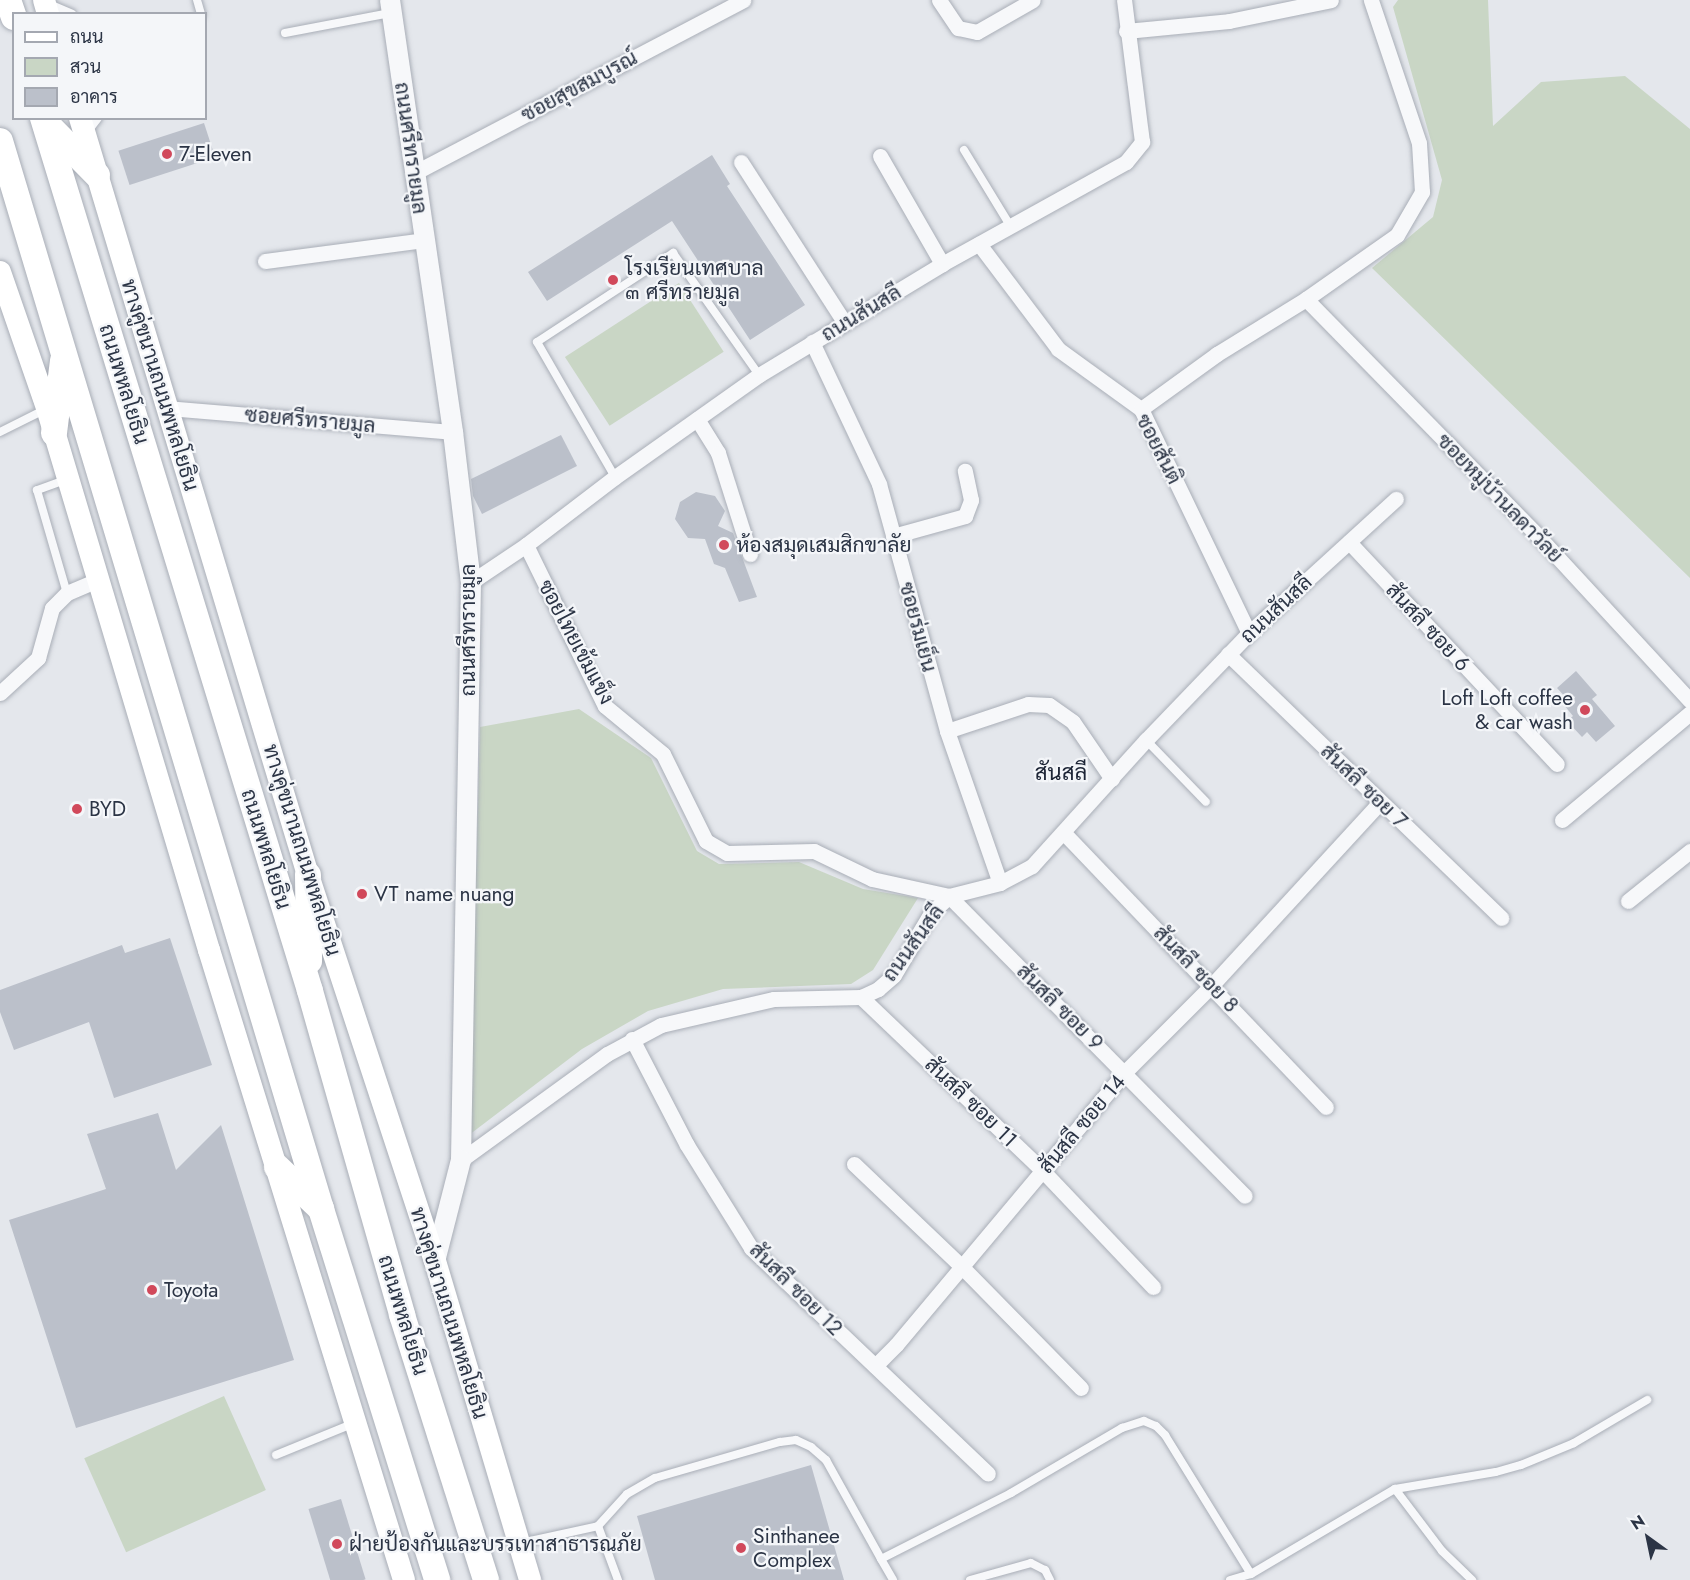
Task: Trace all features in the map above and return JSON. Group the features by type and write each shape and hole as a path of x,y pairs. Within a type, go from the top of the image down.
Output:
{"main road":[{"name":"ถนนพหลโยธิน","path":"43,120 310,991 402,1316 486,1580"},
{"path":"44,120 97,175"},
{"name":"ทางคู่ขนานถนนพหลโยธิน","path":"88,124 97,175 308,875 435,1261 530,1580"},
{"path":"0,141 321,1209 437,1580"},
{"path":"0,272 10,311 47,408 67,479 100,579 404,1580"},
{"path":"54,433 64,352"},
{"path":"308,875 310,991"},
{"path":"277,1167 321,1209"}],"street":[{"name":"ซอยสุขสมบูรณ์","path":"414,173 743,0"},
{"path":"939,0 958,28 977,32 1033,0"},
{"name":"ถนนสันสลี","path":"471,582 526,545 615,477 759,375 942,264 1126,162 1142,142 1126,31 1124,0"},
{"path":"1126,31 1228,21 1331,0"},
{"path":"1141,409 1217,354 1306,299 1396,235 1422,192 1419,143 1371,0"},
{"name":"ถนนศรีทรายมูล","path":"390,6 453,432 471,582 460,1160 435,1261"},
{"path":"880,156 942,264"},
{"path":"741,162 844,322"},
{"path":"265,261 424,240"},
{"name":"ซอยสันติ","path":"980,244 1058,350 1141,409 1249,633"},
{"name":"ซอยหมู่บ้านลดาวัลย์","path":"1306,299 1538,536 1690,701"},
{"name":"ซอยร่มเย็น","path":"812,342 879,484 947,731 1000,883"},
{"name":"ซอยศรีทรายมูล","path":"167,408 453,432"},
{"path":"697,419 718,453 750,554"},
{"path":"893,537 965,516 971,500 965,471"},
{"name":"ถนนสันสลี","path":"460,1160 607,1054 661,1025 774,999 861,997 878,989 894,975 931,914 949,896 1000,883 1032,866 1146,740 1228,654 1396,499"},
{"name":"สันสลี ซอย 6","path":"1349,542 1557,764"},
{"name":"ซอยไทยเข้มแข็ง","path":"526,545 605,706 663,754 706,841 727,853 814,850 872,879 949,896"},
{"path":"0,693 38,658 52,608 67,593 100,579"},
{"name":"สันสลี ซอย 7","path":"1228,654 1501,918"},
{"path":"947,731 1028,704 1050,705 1073,722 1112,779"},
{"path":"1562,820 1690,712"},
{"name":"สันสลี ซอย 14","path":"875,1366 1125,1072 1212,986 1380,802"},
{"name":"สันสลี ซอย 8","path":"1064,833 1326,1107"},
{"path":"1628,901 1690,851"},
{"name":"สันสลี ซอย 9","path":"949,896 1245,1196"},
{"name":"สันสลี ซอย 11","path":"861,997 1043,1171 1153,1287"},
{"name":"สันสลี ซอย 12","path":"632,1039 687,1145 751,1248 988,1474"},
{"path":"854,1164 961,1266 1081,1388"}],"lane":[{"path":"46,5 66,12"},
{"path":"285,33 390,6"},
{"path":"964,150 1011,227"},
{"path":"615,477 537,342 673,253 759,375"},
{"path":"0,432 47,408"},
{"path":"67,479 37,490 67,593"},
{"path":"1146,740 1206,802"},
{"path":"1230,1580 1251,1574 1395,1488 1496,1472 1521,1465 1574,1443 1647,1400"},
{"path":"881,1559 1011,1493 1122,1428 1144,1421 1156,1426 1165,1435 1251,1574"},
{"path":"276,1455 356,1422"},
{"path":"520,1544 598,1526 627,1494 655,1478 780,1442 796,1440 811,1447 826,1460 892,1580"},
{"path":"1395,1488 1442,1551 1472,1580"},
{"path":"598,1526 618,1580"},
{"path":"970,1580 1030,1563 1041,1566 1050,1580"}],"green space":[{"path":"1398,0 1488,0 1493,126 1541,82 1625,76 1690,129 1690,578 1372,268 1433,217 1442,180 1393,7"},
{"path":"679,283 724,352 610,426 565,357"},
{"path":"579,709 651,758 697,851 719,864 799,862 863,889 918,898 873,970 851,984 723,989 648,1011 582,1049 469,1135 480,727"},
{"path":"224,1396 266,1490 126,1552 84,1458"}],"building":[{"name":"7-Eleven","path":"204,123 215,157 130,185 118,151"},
{"path":"712,155 730,184 727,186 805,305 750,340 672,221 547,301 528,272"},
{"path":"561,435 577,466 482,514 473,496 471,479"},
{"name":"ห้องสมุดเสมสิกขาลัย","path":"696,492 715,496 725,511 718,526 733,533 757,597 739,602 725,568 714,564 705,539 688,538 675,519 680,502"},
{"name":"Loft Loft coffee & car wash","path":"1576,671 1597,695 1592,699 1615,726 1596,742 1587,732 1582,737 1567,721 1573,716 1564,705 1569,701 1557,688"},
{"path":"170,938 212,1065 114,1098 89,1022 14,1050 0,1012 0,990 122,945 125,953"},
{"name":"Toyota","path":"158,1113 176,1170 221,1125 294,1360 76,1428 9,1220 106,1189 87,1134"},
{"name":"Sinthanee Complex","path":"811,1465 844,1580 655,1580 637,1516"},
{"name":"ฝ่ายป้องกันและบรรเทาสาธารณภัย","path":"341,1499 366,1579 330,1580 308,1509"}],"place":[{"name":"7-Eleven","path":"167,154"},
{"name":"โรงเรียนเทศบาล ๓ ศรีทรายมูล","path":"613,280"},
{"name":"ห้องสมุดเสมสิกขาลัย","path":"724,545"},
{"name":"Loft Loft coffee & car wash","path":"1585,710"},
{"name":"BYD","path":"77,809"},
{"name":"VT name nuang","path":"362,894"},
{"name":"Toyota","path":"152,1290"},
{"name":"ฝ่ายป้องกันและบรรเทาสาธารณภัย","path":"337,1544"},
{"name":"Sinthanee Complex","path":"741,1548"}],"district":[{"name":"สันสลี","path":"1061,773"}]}
